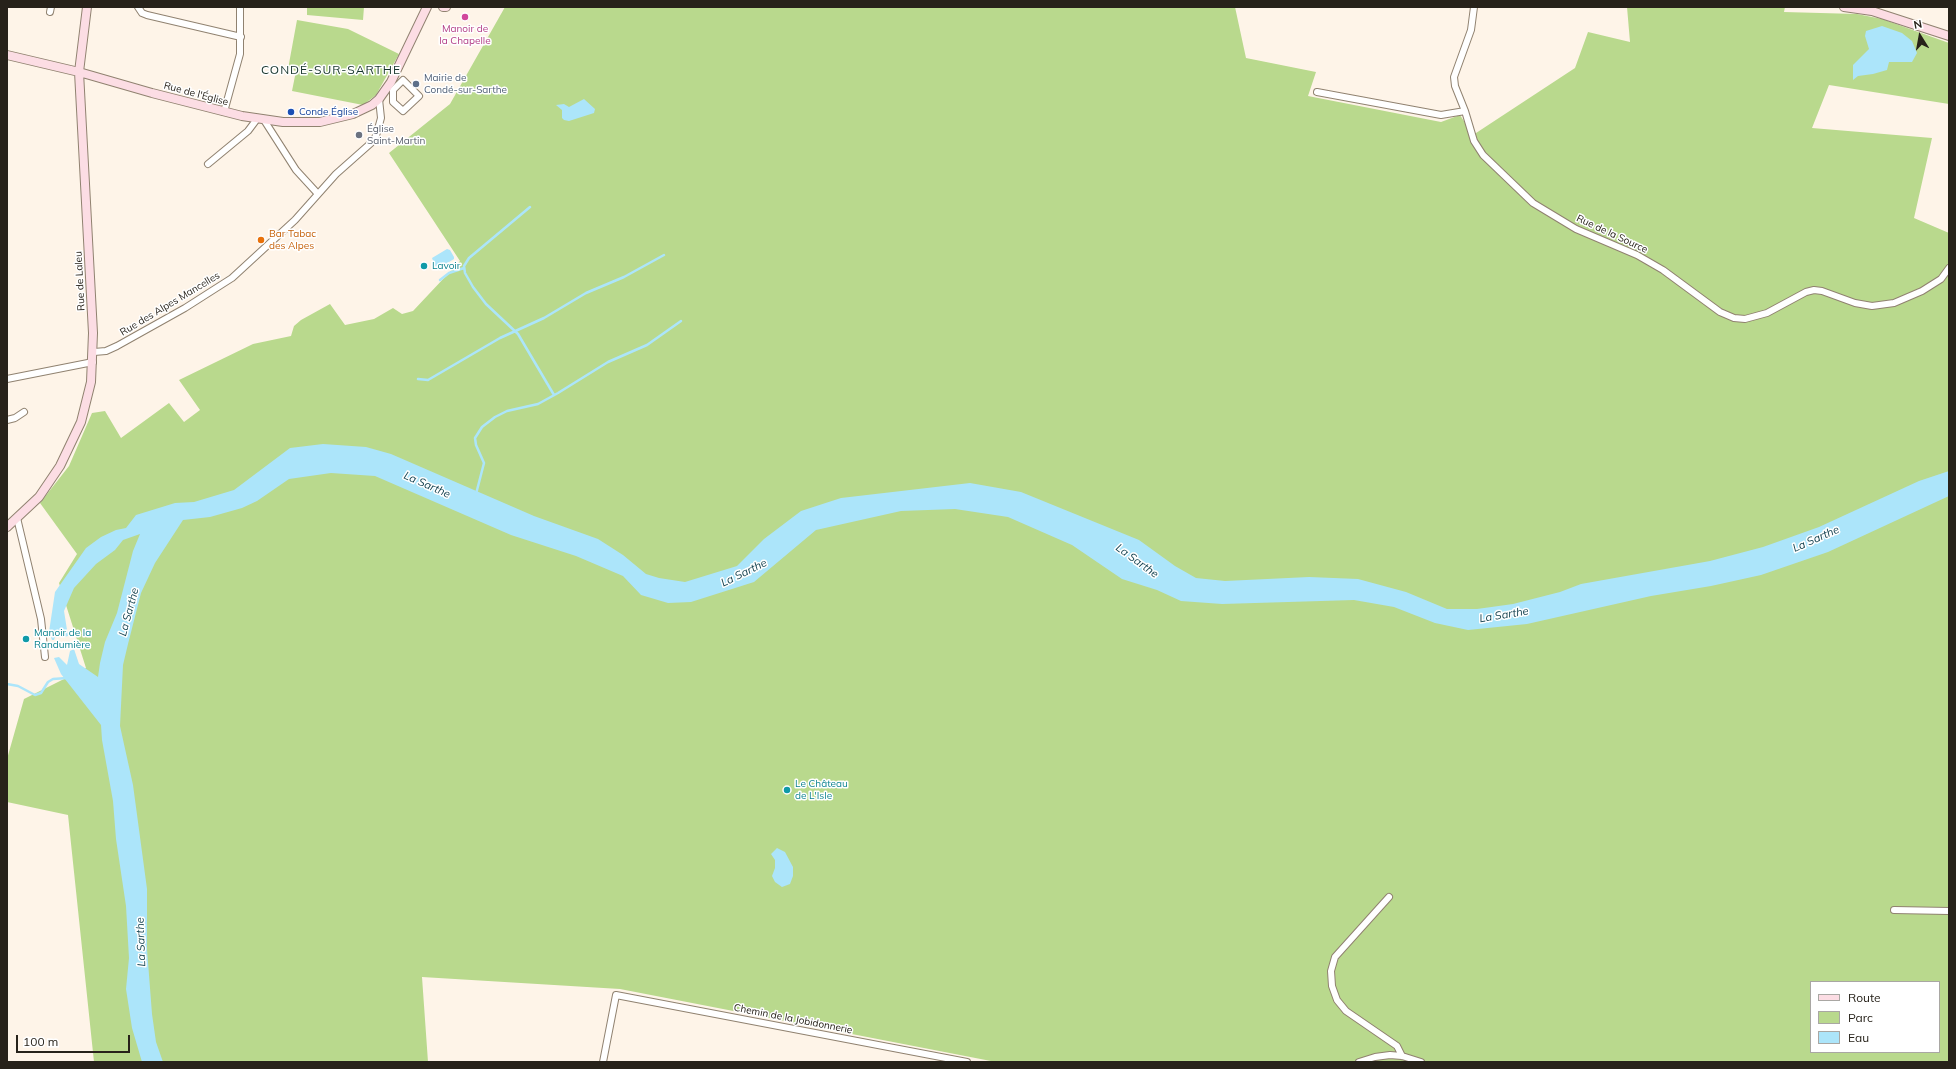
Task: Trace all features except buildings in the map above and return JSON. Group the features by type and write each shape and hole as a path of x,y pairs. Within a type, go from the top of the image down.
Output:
{"street":[{"name":"Rue de Laleu","path":"7,527 39,497 69,450 85,408 91,382 94,352 79,72 87,7"},
{"path":"138,7 142,13 147,15 241,37"},
{"path":"224,112 240,54 240,7"},
{"name":"Rue de l'Église","path":"7,56 79,72 224,112 261,120 291,123 332,120 364,110 379,99 391,82 427,7"},
{"name":"Rue de la Source","path":"1474,7 1471,30 1454,77 1455,86 1466,111 1474,141 1483,155 1533,203 1576,229 1637,255 1663,270 1720,312 1734,318 1745,319 1767,313 1806,292 1814,290 1822,291 1855,304 1872,306 1894,303 1922,291 1941,279 1949,268"},
{"path":"1844,7 1872,11 1949,36"},
{"path":"402,80 418,96 403,110 393,102 392,90 402,80"},
{"path":"1317,92 1441,115 1466,111"},
{"name":"Rue des Alpes Mancelles","path":"94,352 106,351 117,346 191,304 232,278 295,220 344,167 365,149 376,136 381,118 379,99"},
{"path":"208,164 261,120 296,170 318,194"},
{"path":"7,379 93,362"},
{"path":"7,420 15,418 24,412"},
{"path":"17,518 41,619 44,657"},
{"path":"1389,897 1335,957 1331,970 1332,986 1337,1000 1346,1011 1397,1046 1402,1056"},
{"path":"1894,910 1949,911"},
{"name":"Chemin de la Jobidonnerie","path":"603,1062 616,996 967,1062"},
{"path":"1359,1062 1375,1057 1402,1056 1421,1062"}],"green space":[{"path":"307,7 364,7 363,20 307,15"},
{"path":"505,7 1235,7 1246,58 1316,72 1308,96 1441,122 1460,115 1473,135 1575,68 1588,32 1630,42 1627,7 1785,7 1784,12 1857,14 1882,19 1949,43 1949,104 1829,85 1812,128 1932,138 1914,218 1949,233 1949,1062 996,1062 620,989 422,977 428,1062 94,1062 68,815 7,802 7,759 24,699 86,668 59,583 77,554 40,503 69,466 92,413 105,411 121,438 169,403 184,422 200,410 179,380 253,344 291,336 294,326 301,320 330,304 345,325 374,319 393,308 402,314 413,311 460,261 389,153 450,104"},
{"path":"297,20 348,29 399,54 376,95 363,105 292,91 296,71 288,69"}],"water":[{"path":"1882,26 1902,33 1912,41 1917,53 1912,62 1889,62 1887,70 1858,76 1853,80 1853,65 1869,49 1865,36 1866,31"},
{"path":"584,99 595,109 594,113 569,121 562,118 562,110 556,105 564,104 569,107"},
{"path":"447,249 450,250 454,259 439,268 435,266 432,258"},
{"name":"La Sarthe","path":"323,444 366,447 391,454 534,516 598,539 623,555 646,574 659,578 685,582 737,566 764,539 801,511 841,498 970,483 1021,492 1139,540 1175,566 1196,578 1225,581 1309,577 1358,579 1406,592 1447,609 1477,609 1513,604 1560,592 1581,584 1710,561 1763,547 1819,527 1919,481 1949,471 1949,496 1828,552 1761,575 1711,586 1651,596 1527,624 1468,630 1435,623 1394,607 1354,600 1222,604 1181,601 1157,590 1122,579 1072,545 1008,517 955,509 901,511 816,530 754,582 691,602 668,603 641,595 623,576 576,556 511,535 375,476 331,473 289,479 257,501 242,508 210,517 183,520 155,563 141,593 128,644 123,665 120,726 133,785 147,889 147,949 152,1014 156,1042 163,1062 142,1062 132,1028 126,989 129,958 126,906 116,839 113,801 102,740 101,725 61,674 54,658 59,657 67,665 70,651 74,649 79,664 98,677 105,642 117,613 133,551 140,534 123,540 115,550 96,564 74,588 64,611 68,636 63,637 57,631 54,640 52,640 49,632 55,592 86,548 101,537 116,530 126,528 136,515 175,503 194,502 234,490 290,448"},
{"path":"777,848 785,852 793,867 793,876 790,884 782,887 775,882 772,876 775,868 775,860 771,854"}],"waterway":[{"path":"530,207 469,258 464,266 465,273 473,287 486,304 518,334 554,395"},
{"path":"418,379 428,380 500,338 544,318 586,293 624,277 664,255"},
{"path":"440,280 449,273 464,268"},
{"path":"476,494 484,463 476,445 475,438 482,427 495,417 507,411 538,404 608,362 647,345 681,321"},
{"path":"7,684 18,686 35,695 41,693 48,682 53,679 67,678"}],"place":[{"name":"Manoir de la Chapelle","path":"465,17"},
{"name":"Mairie de Condé-sur-Sarthe","path":"416,84"},
{"name":"Conde Église","path":"291,112"},
{"name":"Église Saint-Martin","path":"359,135"},
{"name":"Bar Tabac des Alpes","path":"261,240"},
{"name":"Lavoir","path":"424,266"},
{"name":"Manoir de la Randumière","path":"26,639"},
{"name":"Le Château de L'Isle","path":"787,790"}],"district":[{"name":"CONDÉ-SUR-SARTHE","path":"331,70"}]}
